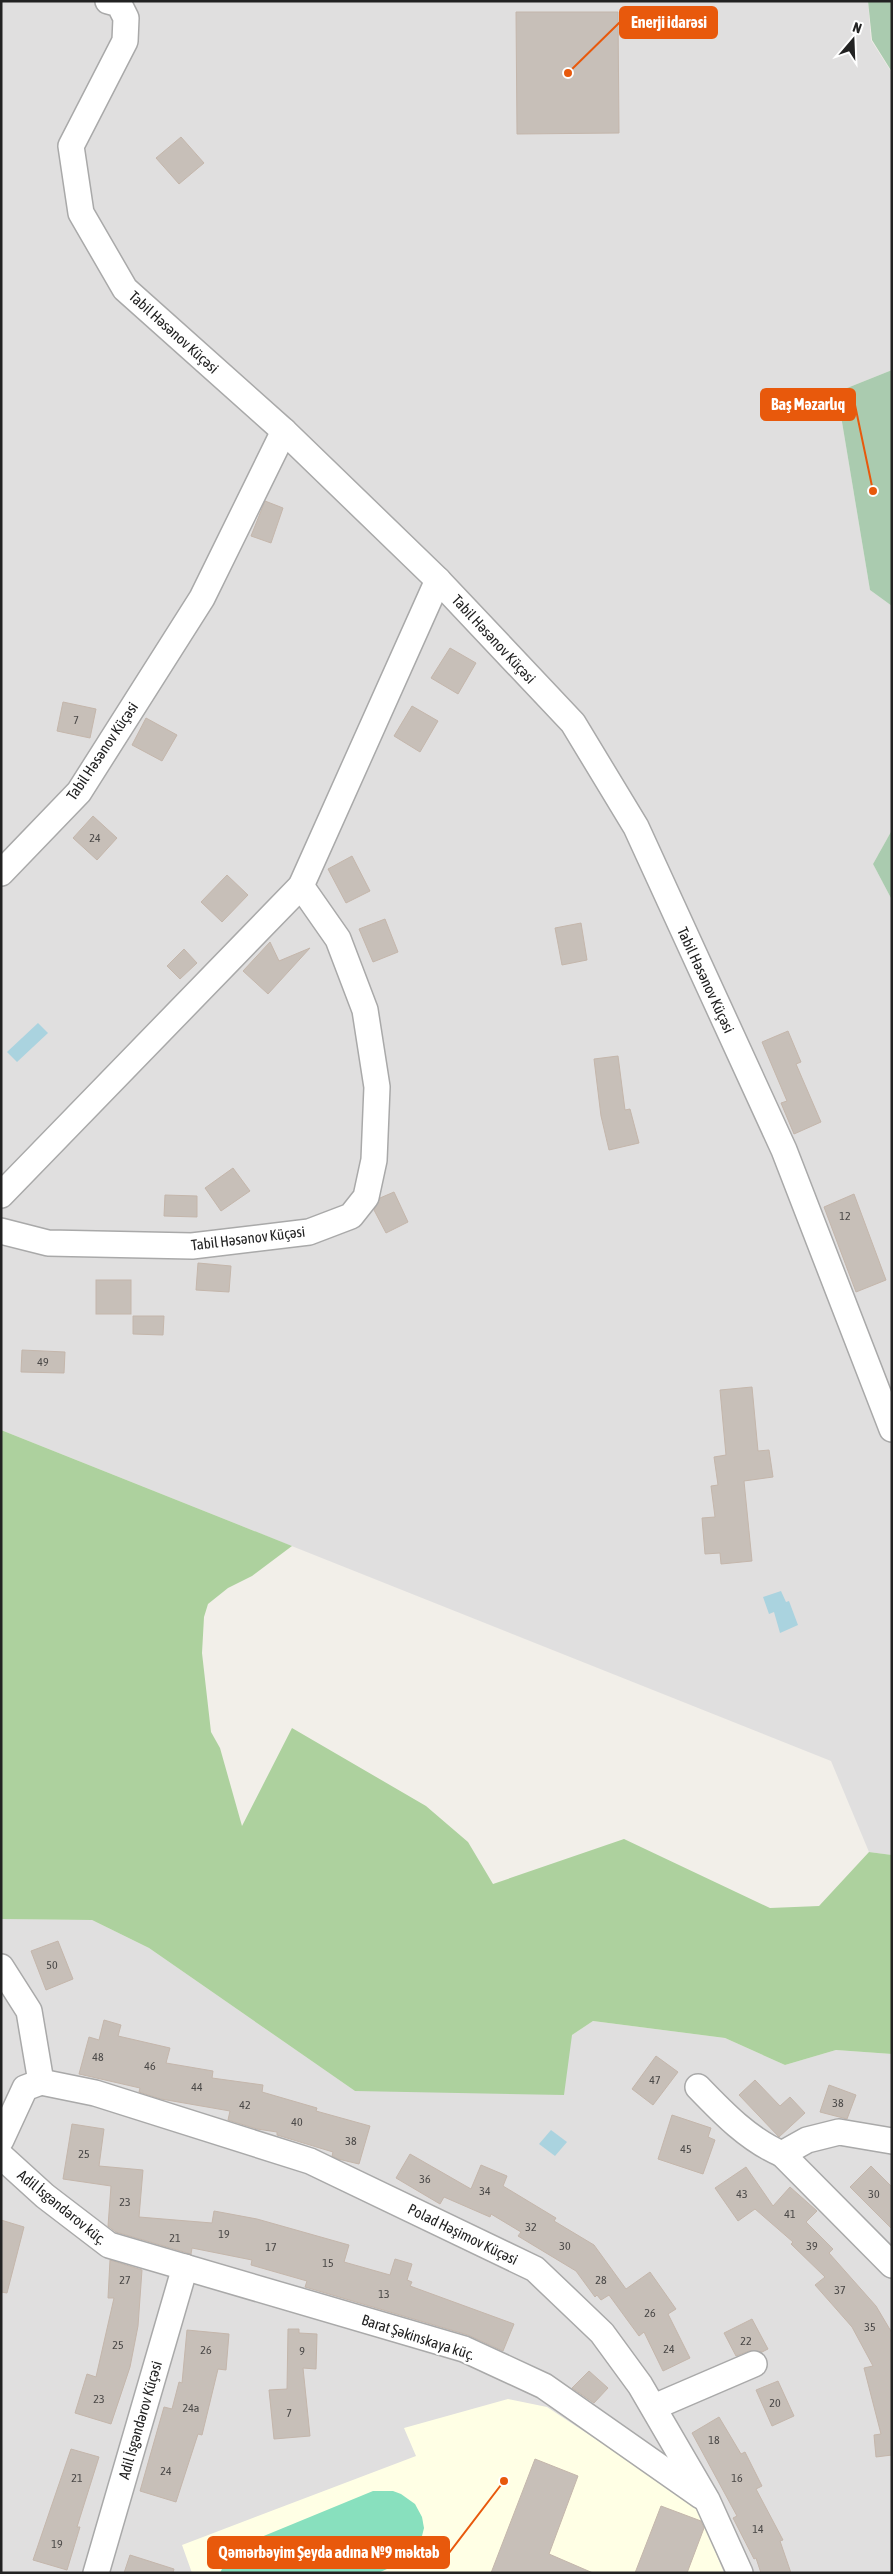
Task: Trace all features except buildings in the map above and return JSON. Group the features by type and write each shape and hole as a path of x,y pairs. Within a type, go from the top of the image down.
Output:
{"street":[{"name":"Tabil Həsənov Küçəsi","path":"108,1 119,4 126,18 125,41 72,146 81,214 126,289 284,430 438,580 574,723 636,827 784,1150 892,1429"},
{"name":"Tabil Həsənov Küçəsi","path":"1,873 78,792 89,776 202,598 284,430"},
{"name":"Tabil Həsənov Küçəsi","path":"1,1195 301,886 438,580"},
{"name":"Tabil Həsənov Küçəsi","path":"1,1231 48,1242 192,1246 309,1232 351,1216 366,1197 374,1160 377,1086 365,1010 342,948 338,939 301,886"},
{"path":"1,1967 28,2011 41,2082 25,2088 1,2140"},
{"name":"Polad Həşimov Küçəsi","path":"41,2082 95,2093 310,2161 535,2269 602,2333 654,2408 707,2500 740,2573"},
{"path":"698,2087 722,2111 763,2146 782,2154 892,2265"},
{"path":"782,2154 807,2140 838,2132 892,2141"},
{"name":"Adil İsgəndərov küç.","path":"1,2156 45,2196 109,2245 185,2267"},
{"name":"Barat Şəkinskaya küç.","path":"185,2267 464,2349 544,2386 707,2500"},
{"name":"Adil İsgəndərov Küçəsi","path":"96,2573 185,2267"},
{"path":"654,2408 754,2364"}],"shaded area":[{"path":"1,1 868,1 871,40 892,73 892,370 837,392 870,590 892,606 892,830 873,864 892,900 892,1855 869,1852 831,1761 1,1430"},
{"path":"868,1 892,1 892,72 872,40"},
{"path":"892,370 892,606 870,590 837,392"},
{"path":"892,830 892,900 873,864"},
{"path":"1,1919 92,1920 149,1948 355,2091 572,2035 593,2021 725,2038 785,2065 836,2050 892,2054 892,2573 1,2573"},
{"path":"508,2399 547,2407 697,2506 724,2573 192,2573 182,2545 416,2456 404,2428"}],"green space":[{"path":"1,1430 292,1546 252,1576 228,1588 208,1604 204,1617 202,1653 211,1732 220,1748 242,1826 292,1728 426,1806 468,1842 493,1884 624,1839 770,1908 819,1906 869,1852 892,1855 892,2054 836,2050 785,2065 725,2038 593,2021 572,2035 564,2095 355,2091 149,1948 92,1920 1,1919"},
{"path":"373,2491 393,2491 401,2494 415,2504 422,2517 424,2528 421,2540 405,2561 378,2573 220,2573 229,2555 237,2547"}],"water":[{"path":"38,1023 48,1033 17,1062 7,1052"},
{"path":"781,1591 786,1602 789,1601 798,1625 780,1633 774,1612 769,1614 763,1597"},
{"path":"551,2130 567,2142 555,2156 539,2144"}],"place":[{"name":"Enerji idarəsi","path":"568,73"},
{"name":"Baş Məzarlıq","path":"873,491"},
{"name":"Qəmərbəyim Şeyda adına №9 məktəb","path":"504,2481"}]}
